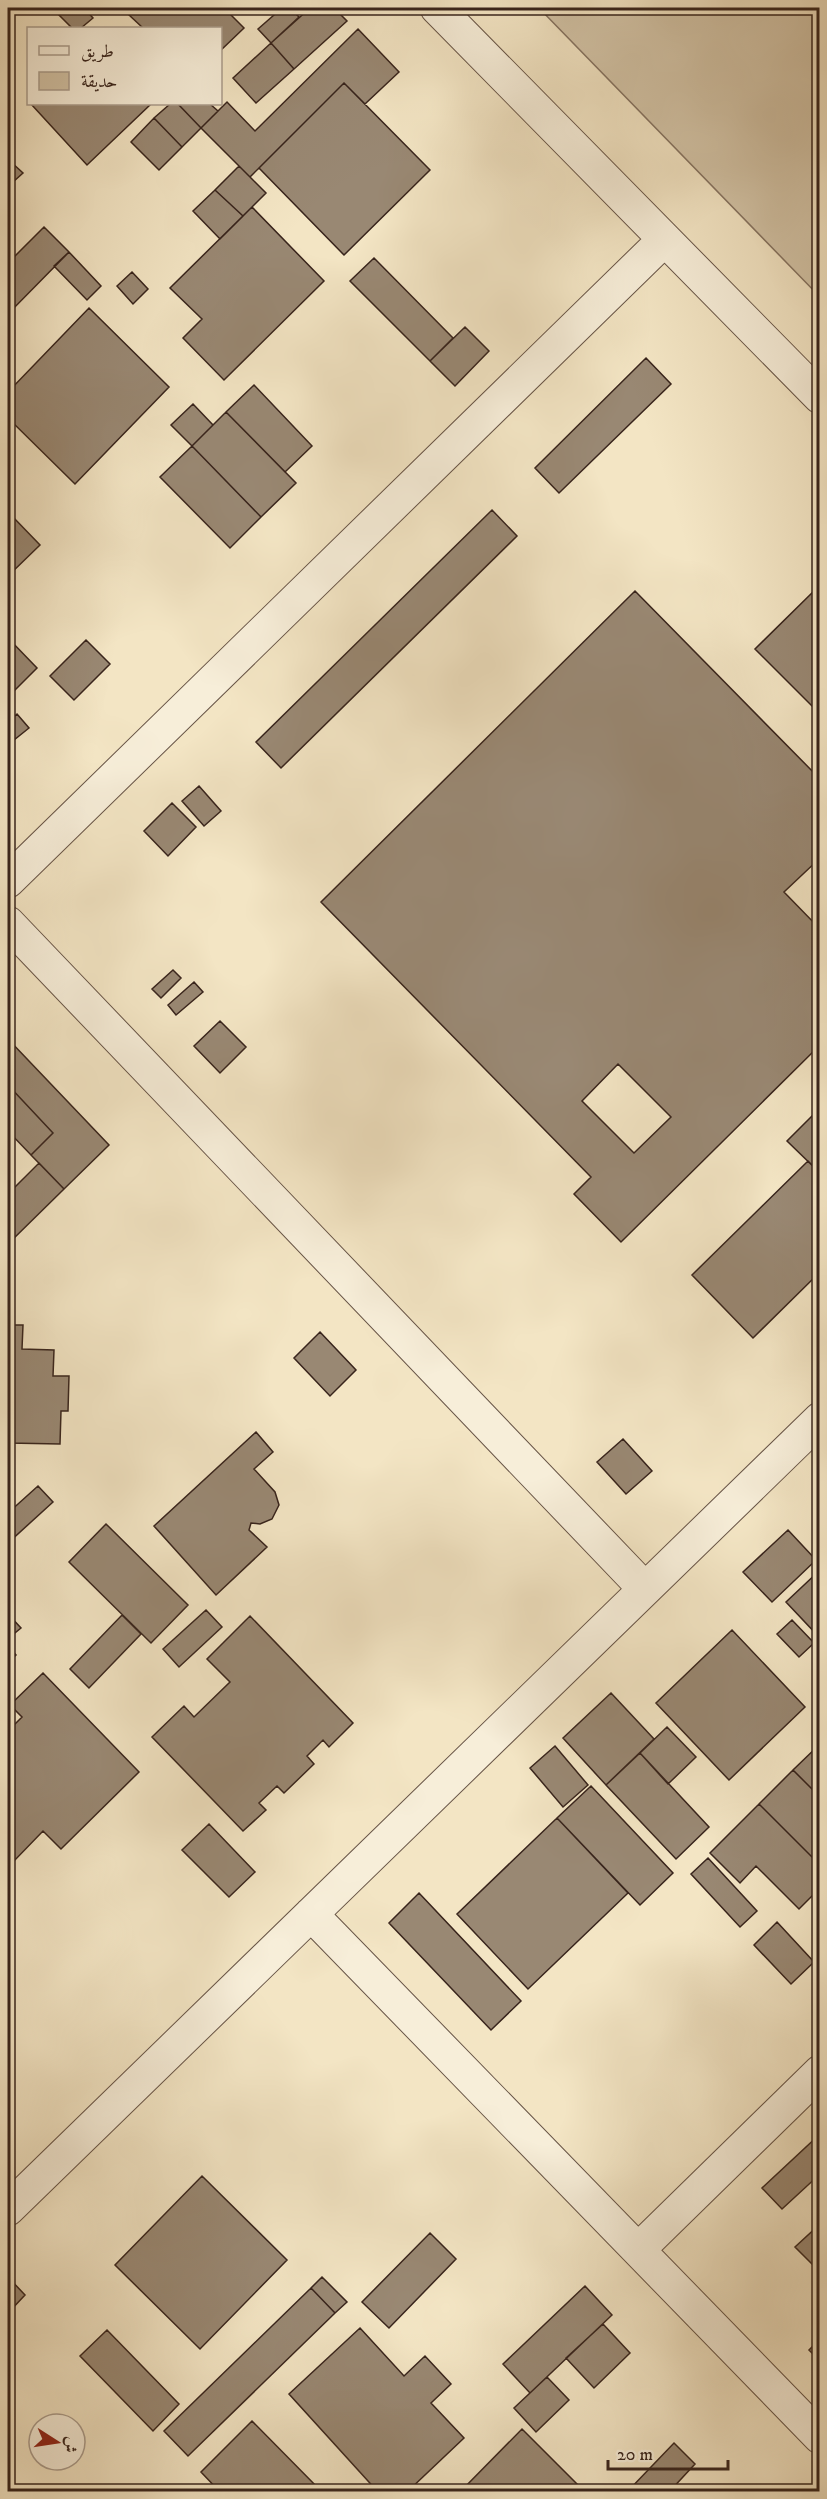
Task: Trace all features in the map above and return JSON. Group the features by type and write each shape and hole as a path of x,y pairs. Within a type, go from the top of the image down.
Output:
{"street":[{"path":"437,8 819,397"},
{"path":"8,881 664,240"},
{"path":"8,924 645,1589"},
{"path":"8,2209 819,1419"},
{"path":"311,1914 819,2437"},
{"path":"638,2250 819,2072"}],"green space":[{"path":"539,8 819,8 819,296"}],"building":[{"path":"63,8 84,8 93,18 82,27 71,27 57,13"},
{"path":"135,8 224,8 244,28 222,49 222,27 142,27 128,14"},
{"path":"282,8 290,8 299,17 271,43 258,29"},
{"path":"310,8 334,8 347,21 294,69 271,43"},
{"path":"358,29 399,72 365,104 344,83 250,177 201,128 227,102 255,131"},
{"path":"271,43 294,69 256,103 233,78"},
{"path":"344,83 430,170 344,255 259,168"},
{"path":"32,105 150,105 87,165"},
{"path":"169,105 179,105 201,128 182,147 154,118"},
{"path":"179,105 211,105 218,111 201,128"},
{"path":"154,118 182,147 159,170 131,142"},
{"path":"11,162 23,173 13,182 8,177 8,165"},
{"path":"239,166 266,193 243,216 215,190"},
{"path":"215,190 243,216 220,239 193,211"},
{"path":"252,207 324,281 224,380 183,338 202,319 170,288"},
{"path":"44,227 69,252 8,314 8,263"},
{"path":"69,252 101,286 87,300 54,266"},
{"path":"374,258 453,338 430,361 350,281"},
{"path":"132,272 148,289 133,304 117,286"},
{"path":"89,308 169,387 75,484 8,418 8,392"},
{"path":"465,327 489,351 455,386 430,361"},
{"path":"646,358 671,384 559,493 535,468"},
{"path":"254,385 312,446 285,472 226,412"},
{"path":"193,404 213,425 192,446 171,425"},
{"path":"226,412 296,483 261,517 192,446"},
{"path":"192,446 261,517 230,548 160,477"},
{"path":"492,510 517,536 281,768 256,742"},
{"path":"12,516 40,545 8,576 8,519"},
{"path":"820,587 820,714 755,649"},
{"path":"635,591 820,779 820,858 784,892 820,929 820,1045 621,1242 574,1194 591,1177 321,902","holes":["618,1064 671,1117 634,1153 582,1101"]},
{"path":"8,638 37,668 8,697"},
{"path":"86,640 110,664 74,700 50,676"},
{"path":"17,714 29,728 9,744 8,722"},
{"path":"199,786 221,811 204,826 182,801"},
{"path":"172,803 196,827 168,856 144,831"},
{"path":"173,970 181,978 161,998 152,989"},
{"path":"194,982 203,992 176,1015 168,1005"},
{"path":"220,1021 246,1047 220,1073 194,1046"},
{"path":"8,1039 109,1145 64,1189 31,1155 53,1133 8,1085"},
{"path":"8,1085 53,1133 31,1155 8,1131"},
{"path":"820,1108 820,1173 787,1141"},
{"path":"808,1161 820,1173 820,1272 753,1338 692,1275"},
{"path":"39,1163 64,1189 8,1244 8,1194"},
{"path":"8,1325 23,1325 22,1349 54,1350 53,1376 69,1376 68,1411 61,1411 60,1444 8,1443"},
{"path":"320,1332 356,1370 330,1396 294,1358"},
{"path":"256,1432 273,1452 254,1469 275,1492 279,1505 272,1519 260,1524 251,1523 249,1530 267,1547 216,1595 154,1526"},
{"path":"623,1439 652,1471 626,1494 597,1462"},
{"path":"38,1486 53,1502 8,1543 8,1513"},
{"path":"106,1524 188,1605 151,1643 69,1562"},
{"path":"788,1530 816,1560 772,1602 743,1572"},
{"path":"820,1570 820,1638 786,1602"},
{"path":"206,1610 222,1627 179,1667 163,1649"},
{"path":"8,1614 21,1628 10,1637 8,1635"},
{"path":"122,1615 141,1634 89,1688 70,1669"},
{"path":"250,1616 353,1723 329,1747 323,1740 307,1756 314,1764 284,1793 277,1786 259,1803 266,1810 243,1831 152,1737 184,1706 194,1717 230,1682 207,1659"},
{"path":"792,1620 814,1643 799,1657 777,1634"},
{"path":"732,1630 805,1707 729,1780 656,1703"},
{"path":"8,1646 16,1655 8,1663"},
{"path":"43,1673 139,1772 61,1849 43,1831 15,1860 8,1852 8,1731 22,1717 10,1705"},
{"path":"611,1693 654,1739 606,1785 563,1738"},
{"path":"667,1727 696,1757 668,1784 640,1753"},
{"path":"820,1744 820,1797 793,1770"},
{"path":"555,1746 588,1785 563,1807 530,1768"},
{"path":"640,1753 709,1827 676,1859 606,1785"},
{"path":"793,1770 820,1797 820,1865 759,1804"},
{"path":"591,1786 673,1873 640,1905 557,1818"},
{"path":"759,1804 820,1865 820,1888 799,1909 756,1866 740,1883 710,1853"},
{"path":"557,1818 628,1893 528,1989 457,1914"},
{"path":"209,1824 255,1872 229,1897 182,1850"},
{"path":"708,1858 757,1911 740,1927 691,1874"},
{"path":"419,1893 521,2001 491,2030 389,1923"},
{"path":"777,1922 814,1962 791,1984 754,1945"},
{"path":"820,2134 820,2174 782,2209 762,2188"},
{"path":"202,2176 287,2260 200,2349 115,2265"},
{"path":"820,2224 820,2272 795,2247"},
{"path":"430,2233 456,2259 389,2328 362,2302"},
{"path":"8,2277 25,2295 8,2313"},
{"path":"322,2277 347,2302 335,2313 311,2288"},
{"path":"585,2286 612,2315 530,2393 503,2364"},
{"path":"311,2288 335,2313 188,2456 164,2431"},
{"path":"603,2324 630,2353 594,2388 566,2358"},
{"path":"360,2328 404,2376 425,2356 451,2384 431,2403 464,2438 407,2492 378,2492 289,2394"},
{"path":"107,2330 179,2404 153,2431 80,2356"},
{"path":"820,2339 820,2361 809,2350"},
{"path":"547,2377 569,2400 536,2432 514,2408"},
{"path":"252,2421 322,2492 220,2492 201,2472"},
{"path":"522,2429 585,2492 460,2492"},
{"path":"674,2443 695,2464 669,2492 627,2492"}]}
